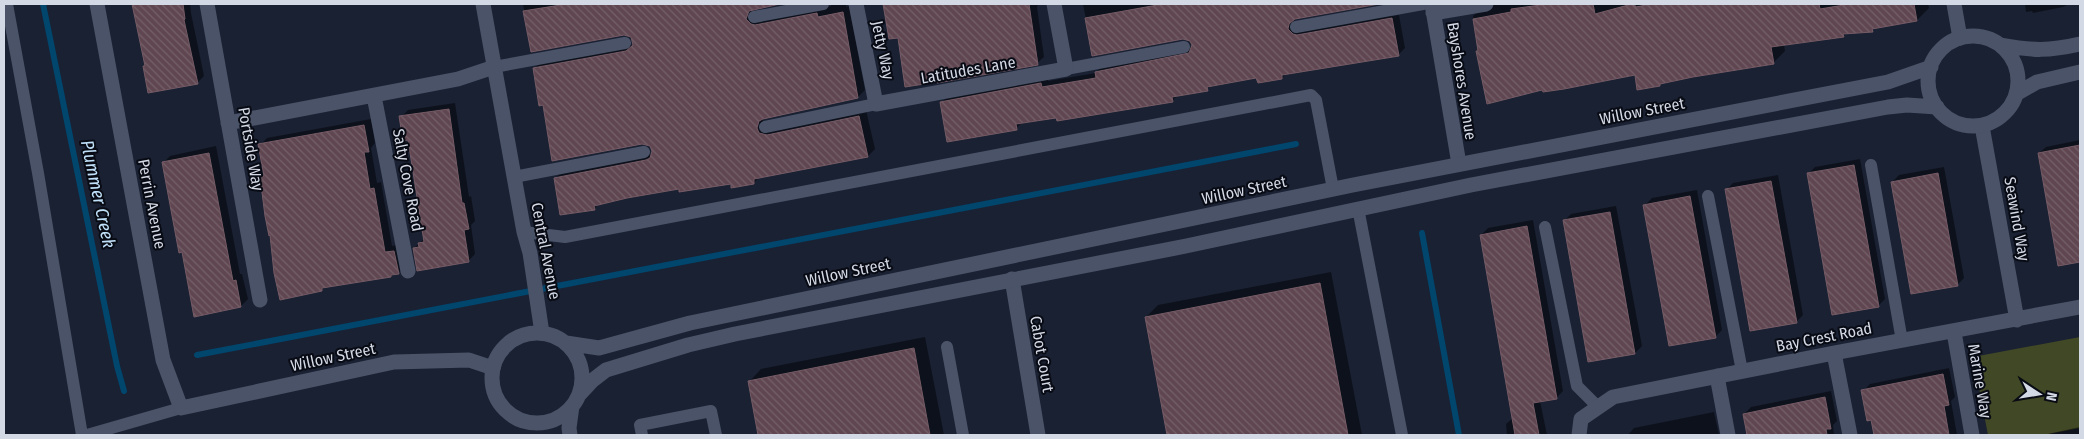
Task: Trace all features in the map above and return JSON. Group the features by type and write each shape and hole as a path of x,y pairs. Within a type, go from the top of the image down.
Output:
{"street":[{"name":"Perrin Avenue","path":"96,4 163,360 181,408"},
{"name":"Portside Way","path":"207,4 260,300"},
{"name":"Central Avenue","path":"483,4 524,232 530,254 541,316 542,333"},
{"name":"Jetty Way","path":"856,4 876,104"},
{"path":"1054,4 1066,70"},
{"path":"1429,7 1486,4"},
{"path":"1954,4 1960,38"},
{"name":"Bayshores Avenue","path":"1429,7 1459,164"},
{"path":"1975,36 1989,38 2001,45 2011,56 2017,69 2018,84 2016,94 2008,110 1998,119 1982,126 1958,123 1946,117 1937,107 1930,94 1928,81 1931,67 1937,54 1960,38 1975,36"},
{"path":"2001,45 2028,50 2052,51 2080,44"},
{"path":"228,123 458,79 494,67"},
{"name":"Willow Street","path":"566,343 599,348 690,323 1333,189 1888,82 1931,67"},
{"name":"Latitudes Lane","path":"876,104 1066,70"},
{"path":"2016,94 2037,82 2080,72"},
{"name":"Salty Cove Road","path":"374,96 408,271"},
{"path":"570,435 569,428 576,401 582,382 581,367 575,353 566,343 554,336 542,333 529,333 516,337 501,351 493,368 492,382 495,396 503,408 531,429 539,424 563,416 576,401 593,380 606,370 688,345 1012,279 1186,246 1471,185 1888,108 1907,105 1937,107"},
{"name":"Seawind Way","path":"1982,126 2017,320"},
{"name":"Cabot Court","path":"1012,279 1038,435"},
{"name":"Bay Crest Road","path":"1579,435 1581,419 1613,398 1834,353 2080,307"},
{"name":"Marine Way","path":"1954,332 1972,435"},
{"path":"1834,353 1850,435"},
{"name":"Willow Street","path":"181,408 394,362 469,360 493,368"},
{"path":"1716,376 1728,435"}],"lane":[{"path":"7,4 82,435"},
{"path":"754,17 823,4"},
{"path":"1296,27 1429,7"},
{"path":"494,67 625,43"},
{"path":"1066,70 1184,47"},
{"path":"524,232 565,237 1310,95 1316,100 1333,189"},
{"path":"765,127 876,104"},
{"path":"514,177 644,152"},
{"path":"1872,165 1902,341"},
{"path":"1708,196 1742,371"},
{"path":"1358,208 1402,435"},
{"path":"1545,227 1576,386 1598,408"},
{"path":"948,347 963,435"},
{"path":"87,435 181,408"},
{"path":"642,435 640,425 711,411 716,435"}],"green space":[{"path":"2080,337 2080,428 2044,435 1988,435 1973,357"}],"building":[{"path":"132,4 183,4 184,20 198,84 148,93 143,66 145,66"},
{"path":"567,4 780,4 749,11 746,19 755,25 817,13 818,17 843,12 858,98 763,119 759,121 757,128 759,133 767,135 859,116 868,157 754,179 754,184 731,188 731,184 679,192 679,189 594,206 595,210 560,215 554,178 646,160 650,158 652,151 650,146 642,144 552,161 543,105 539,106 533,68 626,51 633,45 631,37 624,35 531,52 523,11"},
{"path":"883,4 1029,4 1038,65 905,87 898,38 889,39"},
{"path":"1163,4 1379,4 1295,19 1289,24 1288,29 1297,35 1392,18 1399,56 1282,75 1282,79 1258,83 1256,78 1207,87 1208,91 1172,97 1173,102 1057,121 1056,118 1016,124 1017,130 947,142 940,102 1041,83 1042,87 1096,78 1095,72 1189,53 1192,45 1190,41 1183,39 1092,56 1085,18"},
{"path":"1548,4 1593,4 1595,14 1632,4 1636,7 1651,4 1819,4 1820,9 1850,4 1914,4 1917,21 1872,29 1873,32 1843,34 1844,37 1771,47 1774,64 1693,77 1637,90 1635,75 1564,89 1543,92 1542,90 1487,104 1476,51 1478,51 1473,19 1511,12 1511,9"},
{"path":"449,109 462,203 464,203 469,229 464,230 469,262 417,271 413,248 419,247 418,243 424,242 408,140 403,141 399,116"},
{"path":"364,125 369,152 364,152 370,189 374,188 385,252 394,251 399,274 391,275 391,277 322,288 322,291 280,300 274,273 270,235 265,216 260,177 264,176 258,144"},
{"path":"2080,145 2080,262 2058,266 2038,153"},
{"path":"209,153 233,281 236,280 241,307 194,317 182,252 179,253 162,162"},
{"path":"1854,165 1879,307 1832,315 1807,173"},
{"path":"1938,173 1958,286 1911,294 1891,182"},
{"path":"1771,181 1797,323 1750,331 1725,189"},
{"path":"1690,196 1716,338 1669,346 1643,205"},
{"path":"1610,212 1635,354 1588,362 1563,220"},
{"path":"1527,226 1557,399 1533,403 1539,435 1515,435 1480,235"},
{"path":"1320,283 1348,435 1167,435 1145,317"},
{"path":"914,348 930,435 758,435 748,381"},
{"path":"1943,374 1949,405 1944,406 1949,435 1874,435 1871,420 1867,421 1861,390"},
{"path":"1825,397 1831,429 1826,429 1827,435 1747,435 1743,414"}],"waterway":[{"name":"Plummer Creek","path":"43,4 117,366 124,391"},
{"path":"197,355 1296,144"},
{"path":"1422,233 1459,435"}]}
